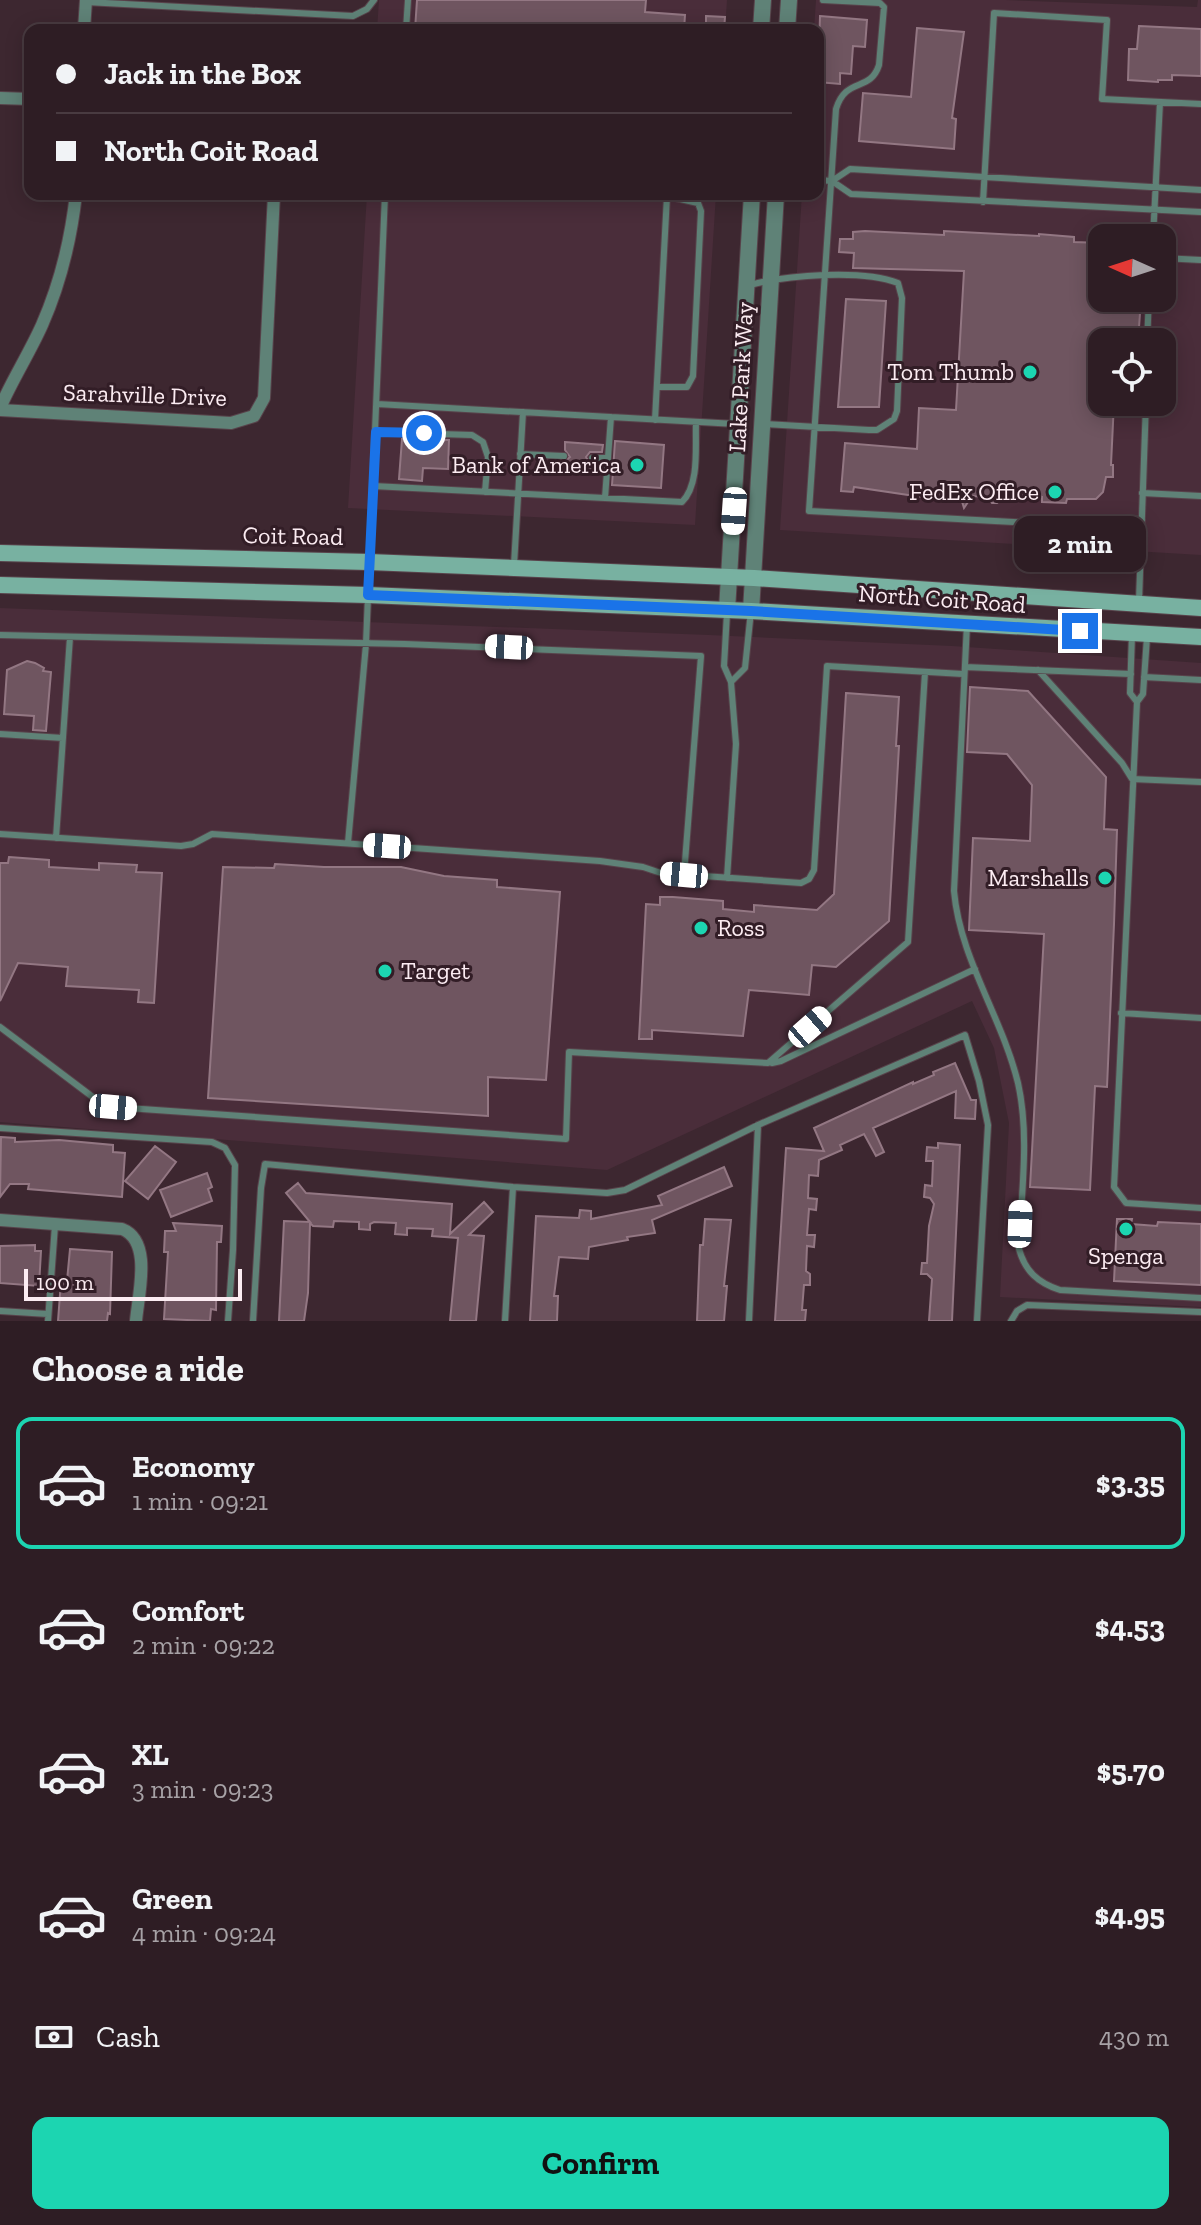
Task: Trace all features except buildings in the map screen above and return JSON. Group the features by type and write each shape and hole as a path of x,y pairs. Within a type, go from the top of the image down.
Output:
{"main road":[{"name":"Coit Road","path":"0,553 369,562 729,577"},
{"name":"North Coit Road","path":"729,577 1201,608"},
{"path":"0,585 368,595 727,610"},
{"path":"1139,604 1140,634"},
{"name":"North Coit Road","path":"727,610 1201,637"}],"street":[{"path":"761,24 763,0"},
{"path":"787,24 789,0"},
{"path":"84,24 86,1"},
{"path":"0,98 24,99"},
{"path":"0,409 41,327 54,293 67,249 75,200"},
{"name":"Sarahville Drive","path":"0,409 231,423 254,416 264,398 274,200"},
{"name":"Lake Park Way","path":"727,610 752,200"},
{"name":"Lake Park Way","path":"751,611 776,200"},
{"path":"0,1220 130,1232 141,1255 136,1321"}],"lane":[{"path":"86,1 353,16 367,9 374,0"},
{"path":"406,24 408,0"},
{"path":"823,0 880,3 884,7 876,75 840,96 836,109 809,511 1088,526 1125,518 1142,520"},
{"path":"983,202 994,13 1107,20 1102,99 1201,104"},
{"path":"1154,224 1160,102"},
{"path":"832,181 850,169 1201,190"},
{"path":"824,180 832,181 851,194 1201,212"},
{"path":"348,843 366,644 385,200"},
{"path":"655,420 667,200"},
{"path":"657,387 687,387 693,376 701,211 698,203 686,200"},
{"path":"1176,259 1201,260"},
{"path":"746,286 770,279 825,276 887,279 898,283 902,298 897,411 894,419 877,430 763,424"},
{"path":"377,404 739,425"},
{"path":"514,568 523,412"},
{"path":"1139,604 1145,416"},
{"path":"605,498 611,417"},
{"path":"373,486 682,502 694,478 696,422"},
{"path":"376,432 472,435 483,442 488,457 485,492"},
{"path":"520,454 564,456"},
{"path":"592,458 608,458"},
{"path":"1142,493 1201,496"},
{"path":"727,610 724,666 731,682 736,744 727,878"},
{"path":"731,682 745,668 751,611"},
{"path":"967,624 954,891 959,926 1002,1031 1021,1102 1023,1150 1019,1249 1026,1267 1040,1282 1060,1290 1201,1298"},
{"path":"1137,702 1130,693 1140,634"},
{"path":"1140,634 1144,677 1143,694 1137,702 1132,779 1114,1187 1126,1203 1201,1208"},
{"path":"0,635 488,646 701,656 684,875"},
{"path":"56,838 70,637"},
{"path":"0,834 181,846 193,844 212,834 600,861 684,875 801,883 812,876 827,666 925,672 1038,670 1131,674"},
{"path":"1038,670 1122,763 1132,779"},
{"path":"768,1063 908,942 925,672"},
{"path":"1144,677 1201,680"},
{"path":"0,734 63,738"},
{"path":"1132,779 1201,782"},
{"path":"0,1027 98,1101 113,1107 566,1139 569,1052 768,1063 781,1061 975,969"},
{"path":"1121,1013 1201,1018"},
{"path":"253,1321 265,1164 513,1187 607,1193 625,1190 758,1125 965,1035 988,1125 977,1321"},
{"path":"749,1321 758,1125"},
{"path":"0,1128 212,1142 225,1148 235,1165 228,1321"},
{"path":"505,1321 513,1187"},
{"path":"0,1311 48,1318 55,1224"},
{"path":"1011,1321 1017,1311 1027,1305 1201,1312"}],"shaded area":[{"path":"379,0 727,0 725,24 377,24"},
{"path":"816,0 1005,0 1197,7 1198,0 1201,0 1201,555 780,530 802,200 824,200 824,24 814,24"},
{"path":"367,200 716,200 695,525 348,508"},
{"path":"0,608 952,646 1201,663 1201,1307 1000,1297 1009,1123 994,1048 972,1001 607,1170 0,1122"}],"place":[{"name":"Tom Thumb","path":"1030,372"},
{"name":"Bank of America","path":"637,465"},
{"name":"FedEx Office","path":"1055,492"},
{"name":"Marshalls","path":"1105,878"},
{"name":"Ross","path":"701,928"},
{"name":"Target","path":"385,971"},
{"name":"Spenga","path":"1126,1229"}],"route":[{"path":"424,433 376,432 368,595 751,611 1080,631"}]}
